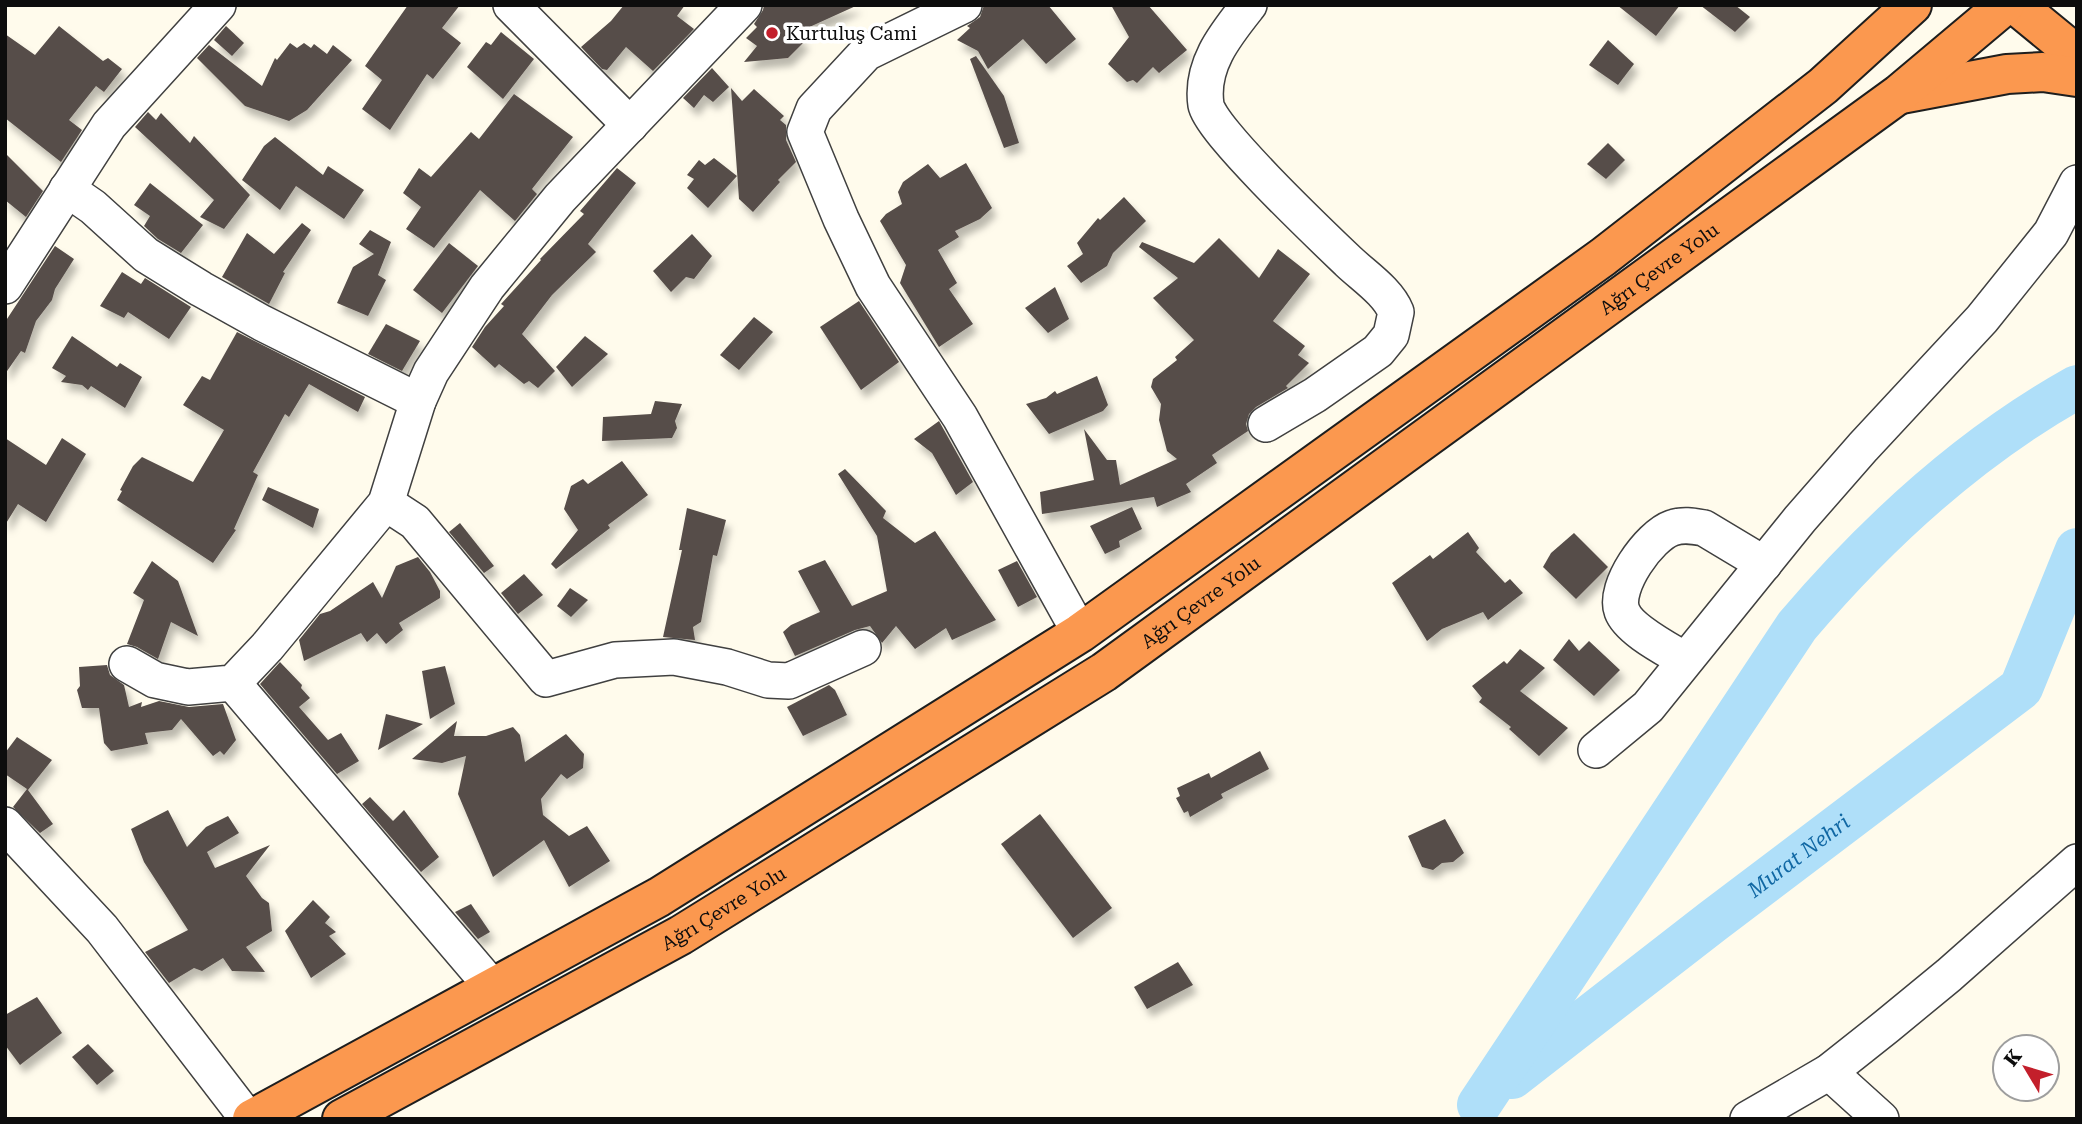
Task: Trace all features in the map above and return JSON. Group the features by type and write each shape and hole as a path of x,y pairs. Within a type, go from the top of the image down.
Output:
{"highway":[{"path":"250,1119 659,897 1080,633 1603,257 1823,86 1912,5"},
{"name":"Ağrı Çevre Yolu","path":"342,1119 681,935 1104,672 1899,94 2005,5"},
{"path":"2016,5 2077,55"},
{"path":"1899,94 2007,74 2043,72 2077,77"}],"street":[{"path":"5,286 109,125 218,5"},
{"path":"511,5 630,125"},
{"path":"127,664 155,680 188,687 233,682 267,647 386,503 418,401 431,372 487,287 561,198 744,5"},
{"path":"964,5 866,53 814,109 805,132 841,219 873,286 960,417 1080,633"},
{"path":"1249,5 1218,47 1210,64 1206,82 1207,109 1236,148 1320,234 1388,298 1396,313 1391,335 1378,351 1315,395 1266,424"},
{"path":"1596,750 1648,707 1863,447 1945,361 2031,260 2051,233 2077,183"},
{"path":"67,189 93,207 146,255 201,289 262,323 418,401"},
{"path":"386,503 415,522 546,679 615,660 674,657 727,667 768,680 789,681 863,648"},
{"path":"1685,660 1633,626 1622,611 1620,602 1624,582 1648,547 1663,532 1694,526 1704,528 1764,564"},
{"path":"233,682 493,988"},
{"path":"5,825 103,929 250,1119"},
{"path":"1748,1119 1829,1072 1949,975 2077,862"},
{"path":"1829,1072 1881,1119"}],"building":[{"path":"408,5 460,5 442,28 461,43 433,79 427,74 390,130 362,109 382,80 365,66"},
{"path":"624,5 685,5 677,16 694,29 653,71 626,47 607,70 602,69 581,47 611,21"},
{"path":"764,5 858,5 794,34 805,41 788,58 744,62 757,46 746,38 757,27 754,24"},
{"path":"984,5 1048,5 1076,39 1046,64 1023,39 988,69 978,51 957,40 970,28 967,26 980,17"},
{"path":"1111,5 1148,5 1187,50 1159,73 1153,67 1137,83 1133,80 1127,82 1108,64 1129,37"},
{"path":"1617,5 1680,5 1656,36"},
{"path":"1700,5 1735,5 1750,17 1735,32"},
{"path":"59,26 103,61 108,58 122,69 104,92 96,86 69,120 82,130 61,162 5,118 5,34 35,55"},
{"path":"226,26 244,43 232,56 214,40"},
{"path":"501,32 534,59 503,99 467,67 486,42 491,45"},
{"path":"1608,40 1634,64 1618,85 1589,65"},
{"path":"290,43 297,48 304,43 311,48 314,44 327,54 333,45 352,60 307,110 289,121 245,106 197,58 209,45 262,86 275,58 277,60"},
{"path":"976,56 1004,96 1019,143 1004,148 970,59"},
{"path":"712,68 729,87 713,102 704,95 694,108 683,98"},
{"path":"731,88 742,101 754,89 784,116 780,120 786,125 786,140 796,162 753,212 739,199"},
{"path":"514,94 573,137 532,189 537,194 515,221 480,190 434,248 406,229 421,207 403,193 419,168 431,177 471,132 479,139"},
{"path":"148,112 156,120 161,113 190,143 194,136 250,195 224,229 200,217 214,200 135,127"},
{"path":"275,137 323,175 328,166 364,190 344,219 296,186 280,210 242,180 264,146"},
{"path":"1608,143 1625,160 1606,179 1587,164"},
{"path":"5,153 43,191 26,217 5,200"},
{"path":"714,158 737,176 708,208 687,188 694,179 687,175 699,160 705,165"},
{"path":"966,163 992,208 980,219 955,231 959,237 938,250 957,283 949,289 973,324 939,347 900,283 906,265 880,221 902,204 898,192 903,182 928,164 940,178"},
{"path":"617,168 636,183 588,244 596,252 552,295 522,334 555,371 538,388 529,381 524,384 499,364 495,368 472,347 504,306 501,304 584,214 580,211"},
{"path":"150,183 203,225 181,253 158,239 144,226 150,216 134,205"},
{"path":"1124,197 1146,221 1113,253 1107,266 1081,283 1067,266 1083,254 1077,243 1098,218 1100,220"},
{"path":"302,223 311,230 283,272 285,273 269,304 222,277 247,233 274,254"},
{"path":"370,230 391,242 378,275 386,280 368,316 337,303 353,267 374,254 359,244"},
{"path":"692,234 712,256 694,279 686,277 671,292 653,271"},
{"path":"1219,238 1259,278 1278,249 1310,274 1273,321 1305,346 1298,355 1309,363 1286,386 1288,388 1249,414 1246,424 1248,431 1212,455 1217,463 1186,484 1191,492 1157,507 1154,497 1042,514 1040,492 1094,480 1084,429 1107,460 1116,460 1120,485 1177,459 1167,451 1159,420 1161,404 1151,387 1153,379 1177,360 1175,357 1194,340 1153,298 1178,278 1139,247 1142,242 1194,263"},
{"path":"449,243 478,266 442,313 413,290"},
{"path":"55,246 74,259 55,289 52,300 36,321 25,353 21,351 5,374 5,322"},
{"path":"122,272 141,284 145,278 191,307 169,339 128,312 124,318 100,306"},
{"path":"1055,287 1069,319 1048,333 1025,308"},
{"path":"859,301 899,362 861,390 820,327"},
{"path":"754,317 773,332 739,370 720,355"},
{"path":"386,324 420,341 402,371 368,354"},
{"path":"237,332 365,397 358,412 309,384 289,417 285,414 253,472 258,475 234,529 236,530 213,563 117,500 133,466 142,457 193,482 224,430 183,405 202,376 210,380"},
{"path":"72,336 117,367 120,363 142,377 125,408 91,386 88,390 82,385 61,382 66,376 52,368"},
{"path":"585,336 608,354 572,387 556,367"},
{"path":"1097,376 1108,405 1103,411 1049,434 1026,404 1046,398 1055,391 1057,394"},
{"path":"655,401 682,404 672,438 602,441 603,417 651,414"},
{"path":"939,421 973,482 956,495 932,453 914,439"},
{"path":"5,438 46,465 62,438 86,454 46,522 18,504 5,525"},
{"path":"622,461 648,495 556,569 551,564 578,530 564,509 571,486 583,479 588,484"},
{"path":"845,469 886,511 883,518 915,543 935,531 996,620 952,640 946,628 915,649 896,626 882,643 870,626 795,656 783,632 791,625 820,612 798,571 825,560 852,606 887,591 877,536 838,474"},
{"path":"268,487 319,509 313,528 262,500"},
{"path":"1132,507 1142,529 1119,541 1120,547 1105,554 1090,526"},
{"path":"687,508 726,520 717,556 713,555 701,622 693,627 695,640 663,637 682,550 679,550"},
{"path":"460,523 494,566 484,573 449,532"},
{"path":"1468,532 1479,548 1476,552 1505,583 1510,579 1523,593 1488,620 1483,612 1442,629 1427,641 1392,583 1430,555 1433,559"},
{"path":"1574,533 1608,567 1576,599 1543,567 1551,553"},
{"path":"418,557 430,572 440,591 440,598 399,623 403,630 386,644 377,633 367,642 361,633 304,661 299,640 320,614 330,611 373,582 382,598 396,566"},
{"path":"152,561 178,581 198,636 171,622 158,659 127,644 144,600 133,593"},
{"path":"1017,561 1037,597 1018,607 998,570"},
{"path":"524,574 543,595 518,614 501,593"},
{"path":"570,588 588,600 571,617 557,606"},
{"path":"1569,639 1579,651 1589,641 1620,670 1594,696 1553,660"},
{"path":"1520,649 1545,668 1520,691 1568,728 1539,756 1509,729 1511,727 1479,702 1482,698 1472,686 1504,661 1507,664"},
{"path":"280,662 302,685 301,688 310,698 299,707 328,740 341,733 359,761 337,774 260,684"},
{"path":"107,665 110,675 124,685 129,707 142,702 141,707 159,701 189,707 223,704 236,740 224,755 220,751 213,756 181,719 172,730 145,733 148,744 111,751 104,743 99,708 82,708 77,690 80,686 79,667"},
{"path":"445,666 455,704 430,719 422,671"},
{"path":"829,685 835,690 847,715 803,736 787,707"},
{"path":"386,714 423,724 378,750"},
{"path":"457,721 454,736 486,736 513,727 520,735 525,762 566,734 584,754 583,768 567,779 561,774 541,799 543,815 569,836 587,826 610,861 569,887 544,840 493,877 458,794 466,756 442,763 412,759"},
{"path":"17,737 52,760 28,790 53,824 40,833 13,807 27,789 5,774 5,753"},
{"path":"1260,751 1269,769 1221,794 1223,798 1190,817 1188,811 1184,813 1176,798 1180,796 1177,788 1209,773 1211,778"},
{"path":"370,797 393,821 404,810 439,857 421,872 362,804"},
{"path":"168,810 187,847 206,827 228,816 239,833 207,852 215,868 270,845 246,876 269,903 272,931 246,947 265,972 232,971 223,958 202,971 194,968 169,983 145,952 188,930 144,862 131,829"},
{"path":"1040,814 1112,908 1073,938 1001,844"},
{"path":"1445,819 1464,853 1453,862 1442,863 1433,870 1422,867 1408,836"},
{"path":"313,900 330,917 325,923 336,932 329,936 346,954 311,978 285,931"},
{"path":"471,904 490,932 478,939 455,912"},
{"path":"1178,962 1193,985 1147,1009 1134,987"},
{"path":"37,997 62,1033 20,1065 5,1045 5,1015"},
{"path":"88,1044 114,1071 97,1085 72,1057"}],"waterway":[{"path":"1479,1105 1797,626 1859,558 1926,494 1999,437 2077,387"},
{"name":"Murat Nehri","path":"1512,1077 2021,688 2077,550"}],"place":[{"name":"Kurtuluş Cami","path":"772,33"}]}
